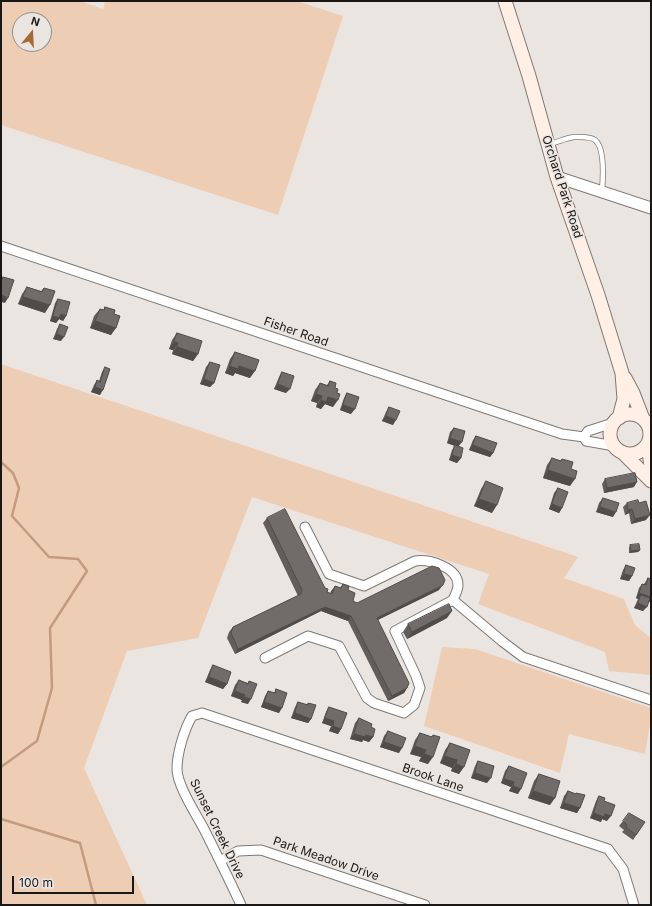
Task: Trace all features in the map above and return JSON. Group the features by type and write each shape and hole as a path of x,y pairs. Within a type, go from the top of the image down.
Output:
{"main road":[{"name":"Orchard Park Road","path":"505,1 529,76 557,177 598,295 622,373 633,393 643,419"},
{"name":"Orchard Park Road","path":"616,421 624,399 622,373"},
{"path":"619,450 632,454 638,453 648,444 650,431 648,425 643,419 632,414 626,414 616,421 610,434 611,440 619,450 651,481"},
{"path":"648,444 651,462"}],"street":[{"path":"557,177 651,208"},
{"name":"Fisher Road","path":"1,246 562,434 584,437 586,441 609,445 619,450"},
{"path":"584,437 588,431 616,421"},
{"path":"265,658 308,636 339,646 367,698 374,703 404,712 414,705 420,688 416,676 394,631 453,600 458,584 453,573 444,566 423,560 415,561 364,586 329,574 305,527"},
{"path":"453,600 523,657 651,700"},
{"name":"Brook Lane","path":"192,716 202,713 608,849 623,869 634,905"},
{"name":"Sunset Creek Drive","path":"192,716 186,725 180,748 177,770 182,787 241,905"},
{"name":"Park Meadow Drive","path":"220,861 238,851 261,850 425,905"}],"lane":[{"path":"548,144 573,138 586,137 595,140 600,146 602,157 602,191"}],"shaded area":[{"path":"1,1 80,1 103,9 105,1 297,1 343,16 278,215 1,125"},
{"path":"1,364 578,557 564,578 624,599 635,625 651,638 651,675 609,671 605,652 478,604 489,574 252,497 198,638 127,651 84,768 147,905 1,905"},
{"path":"442,647 475,649 651,708 651,718 645,754 569,734 560,773 424,726"}],"building":[{"path":"3,277 14,280 8,298 1,295 1,279"},
{"path":"27,287 42,292 44,288 55,291 50,305 23,297"},
{"path":"58,299 70,302 66,316 61,314 59,318 53,316"},
{"path":"105,307 115,310 114,314 120,316 116,328 95,321 100,309 104,310"},
{"path":"60,324 68,327 64,337 57,334"},
{"path":"177,333 202,341 198,354 177,347 178,343 174,342"},
{"path":"235,352 259,360 255,371 239,366 238,369 230,366"},
{"path":"210,362 220,365 214,383 204,379"},
{"path":"105,367 110,369 103,390 95,387 97,380 100,382"},
{"path":"282,372 294,376 290,389 278,384"},
{"path":"330,381 336,383 335,388 338,389 337,393 340,394 338,400 328,397 326,402 321,400 322,396 316,394 320,383 328,386"},
{"path":"347,393 359,397 355,409 343,405"},
{"path":"389,407 400,411 396,420 386,416"},
{"path":"454,428 465,431 462,442 450,438"},
{"path":"476,436 497,443 493,453 473,445"},
{"path":"455,445 463,448 461,458 452,455"},
{"path":"552,458 561,461 562,459 573,462 571,469 577,471 575,479 548,470"},
{"path":"635,473 637,482 607,488 605,479"},
{"path":"486,481 503,488 497,505 479,499"},
{"path":"558,488 568,492 562,508 552,504"},
{"path":"603,498 619,503 616,512 600,507"},
{"path":"638,500 639,503 646,501 650,515 635,519 632,509 628,510 627,503"},
{"path":"285,509 325,588 328,589 327,592 332,594 335,586 341,588 343,584 349,586 348,590 355,593 353,601 357,603 432,566 439,568 445,580 443,585 377,618 409,683 407,688 392,696 351,616 325,607 238,649 231,633 233,627 301,594 302,590 267,518"},
{"path":"639,544 640,550 631,551 630,545"},
{"path":"626,565 635,568 632,576 624,574"},
{"path":"648,578 651,579 651,597 639,593 642,584 646,585"},
{"path":"641,595 650,598 647,607 638,603"},
{"path":"449,604 452,611 412,632 408,624"},
{"path":"213,665 231,672 227,684 209,677"},
{"path":"239,680 248,684 249,681 257,684 251,699 244,697 245,695 235,691"},
{"path":"276,689 287,693 282,708 264,702 268,691 275,693"},
{"path":"298,702 308,705 308,703 316,705 311,719 295,713"},
{"path":"329,707 347,713 341,729 333,726 334,721 325,718"},
{"path":"359,718 372,724 371,727 375,729 373,737 366,735 365,737 354,734"},
{"path":"388,731 406,738 402,748 384,742"},
{"path":"420,733 432,737 433,735 440,737 433,757 424,754 426,750 415,746"},
{"path":"450,743 470,750 464,767 456,764 457,760 445,756"},
{"path":"478,761 494,766 491,778 475,773"},
{"path":"509,766 527,773 521,789 513,786 514,782 504,779"},
{"path":"539,774 560,781 555,798 533,791"},
{"path":"568,791 585,795 580,808 564,803"},
{"path":"599,796 605,798 604,801 615,805 611,816 605,814 604,817 594,813"},
{"path":"629,813 645,822 636,835 626,827 627,825 623,821"}],"waterway":[{"path":"1,462 13,473 19,488 12,516 49,557 78,559 87,571 50,628 52,688 37,741 1,767"},
{"path":"1,819 80,843 96,905"}]}
